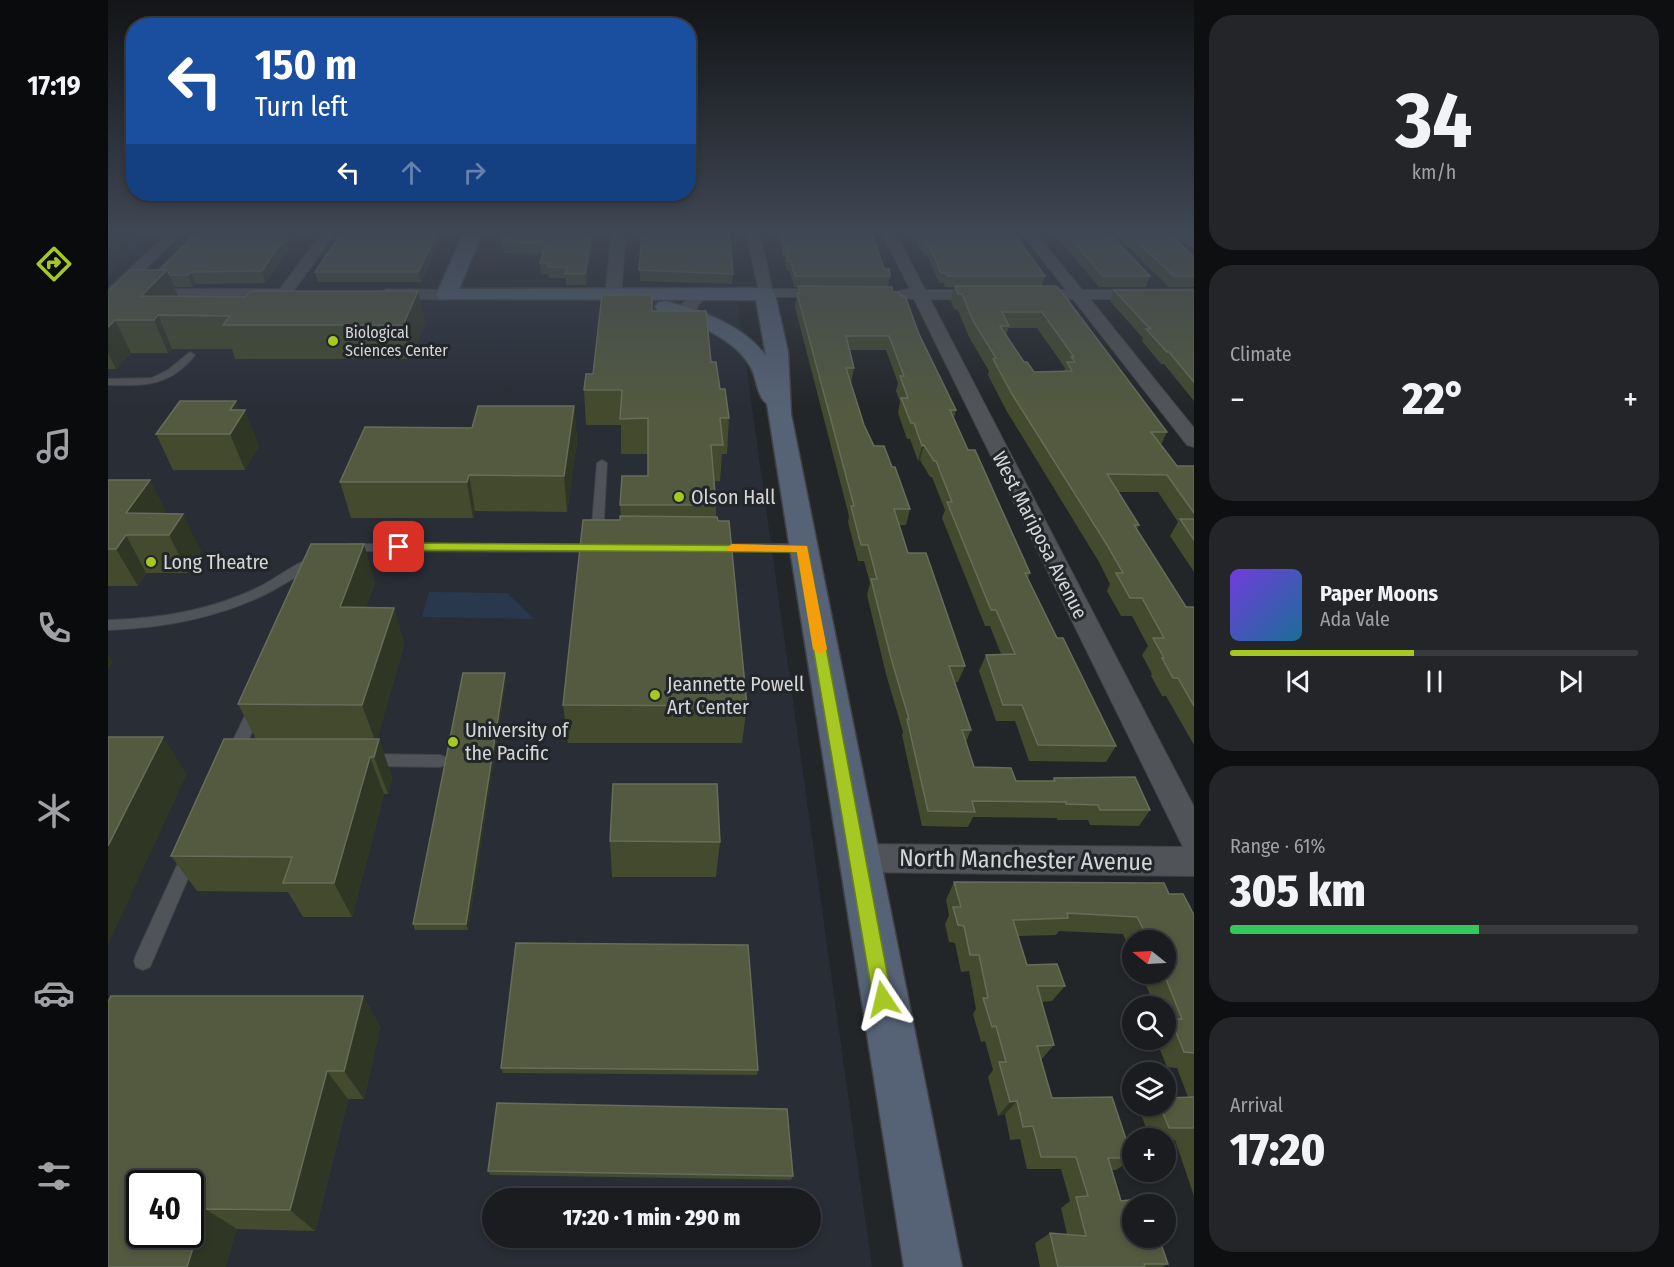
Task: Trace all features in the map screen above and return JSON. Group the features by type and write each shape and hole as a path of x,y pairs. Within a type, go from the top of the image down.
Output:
{"street":[{"path":"285,294 288,290"},
{"path":"446,295 448,290"},
{"path":"506,290 541,295"},
{"path":"613,290 613,295"},
{"path":"764,290 777,352 779,414 857,858 933,1267"},
{"name":"West Mariposa Avenue","path":"917,290 1194,838"},
{"path":"1072,290 1194,441"},
{"path":"883,294 1076,295 1143,290"},
{"path":"1166,290 1194,294"},
{"path":"110,295 308,294"},
{"path":"368,294 848,294"},
{"path":"613,295 690,314 719,329 750,351 762,366 779,414"},
{"path":"690,314 690,304 700,295"},
{"name":"North Manchester Avenue","path":"857,858 1194,862"}],"lane":[{"path":"108,382 160,379 177,369 190,355"},
{"path":"339,549 355,547 602,548 602,463"},
{"path":"699,548 803,548"},
{"path":"108,625 150,622 213,608 260,592 305,572 323,556"},
{"path":"235,762 261,695"},
{"path":"360,760 440,761"},
{"path":"143,961 195,844"}],"shaded area":[{"name":"University of the Pacific","path":"108,298 737,300 872,1267 108,1267"},
{"path":"429,592 507,593 534,619 422,617"}],"building":[{"path":"147,290 141,296 245,297 250,291 418,291 403,325 223,325 230,316 158,315 154,320 115,320 108,327 108,292"},
{"path":"799,290 893,290 905,296 919,334 956,410 950,410 968,450 975,450 1030,573 1025,573 1057,638 1063,638 1116,746 1038,745 1022,705 1003,705 986,655 1015,654 996,610 991,610 947,502 952,502 936,461 924,445 922,446 914,423 911,423 901,398 908,398 900,376 904,376 889,336 846,336 854,368 846,368 864,425 874,446 884,446 892,467 895,467 910,509 894,509 908,553 926,553 965,666 949,666 971,730 962,730 974,767 1011,768 1016,781 1135,777 1150,810 1100,810 1098,805 1066,804 1066,802 972,801 975,812 928,811 907,719 909,719 871,579 877,579 868,545 861,545 851,506 854,506 797,293 800,293"},
{"path":"957,290 1060,290 1167,432 1151,432 1177,466 1194,466 1194,513 1167,475 1107,474 1139,525 1134,525 1186,607 1194,607 1194,706 1178,678 1173,678 1162,658 1164,658 1153,638 1164,638 1142,598 1130,598 1116,573 1123,573 1012,394 993,359 996,358 973,321 962,294 958,294","holes":["1002,312 1042,312 1074,357 1071,357 1075,362 1067,362 1072,371 1034,372 1027,362 1024,362 1000,326 1009,326"]},
{"path":"1114,290 1194,290 1194,382 1146,329 1150,329"},
{"path":"602,295 652,295 652,311 706,311 711,362 716,362 720,389 725,389 729,418 720,418 723,445 711,445 716,505 620,505 622,476 648,476 648,418 620,419 622,390 584,390 586,374 593,374"},
{"path":"180,401 236,401 230,410 245,410 230,434 156,434"},
{"path":"478,406 574,406 564,476 469,475 467,482 340,482 365,427 472,428"},
{"path":"108,480 150,480 126,513 183,514 169,535 126,535 116,549 108,549"},
{"path":"620,516 717,517 718,521 729,521 747,706 563,705 583,520 620,520"},
{"path":"1180,519 1194,519 1194,540"},
{"path":"311,544 364,544 340,607 394,608 362,705 238,704"},
{"path":"463,673 505,673 466,924 413,924"},
{"path":"108,737 163,737 108,846"},
{"path":"224,739 379,739 374,757 370,757 334,883 283,883 292,857 171,856"},
{"path":"613,784 717,784 720,842 610,841"},
{"path":"954,882 1164,883 1169,894 1183,894 1194,915 1194,1053 1184,1052 1176,1032 1176,1019 1182,1019 1176,1004 1176,996 1173,996 1168,984 1176,984 1176,930 1144,930 1137,917 1067,913 1068,918 1013,920 1027,965 1057,964 1065,986 1037,986 1054,1045 1037,1046 1052,1098 1112,1097 1122,1128 1122,1158 1108,1158 1122,1201 1122,1248 1162,1248 1168,1264 1144,1264 1145,1267 1058,1267 1050,1233 1086,1236 1076,1197 1088,1196 1076,1157 1041,1157 1033,1126 1023,1127 1017,1101 1010,1102 999,1062 1006,1062 996,1026 992,1027 983,998 988,998 979,955 970,955 964,926 958,925 953,907 961,907"},
{"path":"516,943 748,945 758,1070 501,1068"},
{"path":"111,996 363,996 344,1071 327,1071 290,1210 205,1209 204,1212 204,1170 126,1170 126,1248 193,1248 187,1267 108,1267 108,1002"},
{"path":"1194,1097 1194,1128 1169,1128 1164,1116 1176,1116 1176,1098"},
{"path":"497,1103 787,1109 793,1176 488,1171"}],"slow traffic":[{"path":"732,548 803,548 820,649"}],"place":[{"name":"Biological Sciences Center","path":"333,341"},
{"name":"Olson Hall","path":"679,497"},
{"name":"Long Theatre","path":"151,562"},
{"name":"Jeannette Powell Art Center","path":"655,695"},
{"name":"University of the Pacific","path":"453,742"}],"route":[{"path":"399,547 803,548 883,999"}]}
